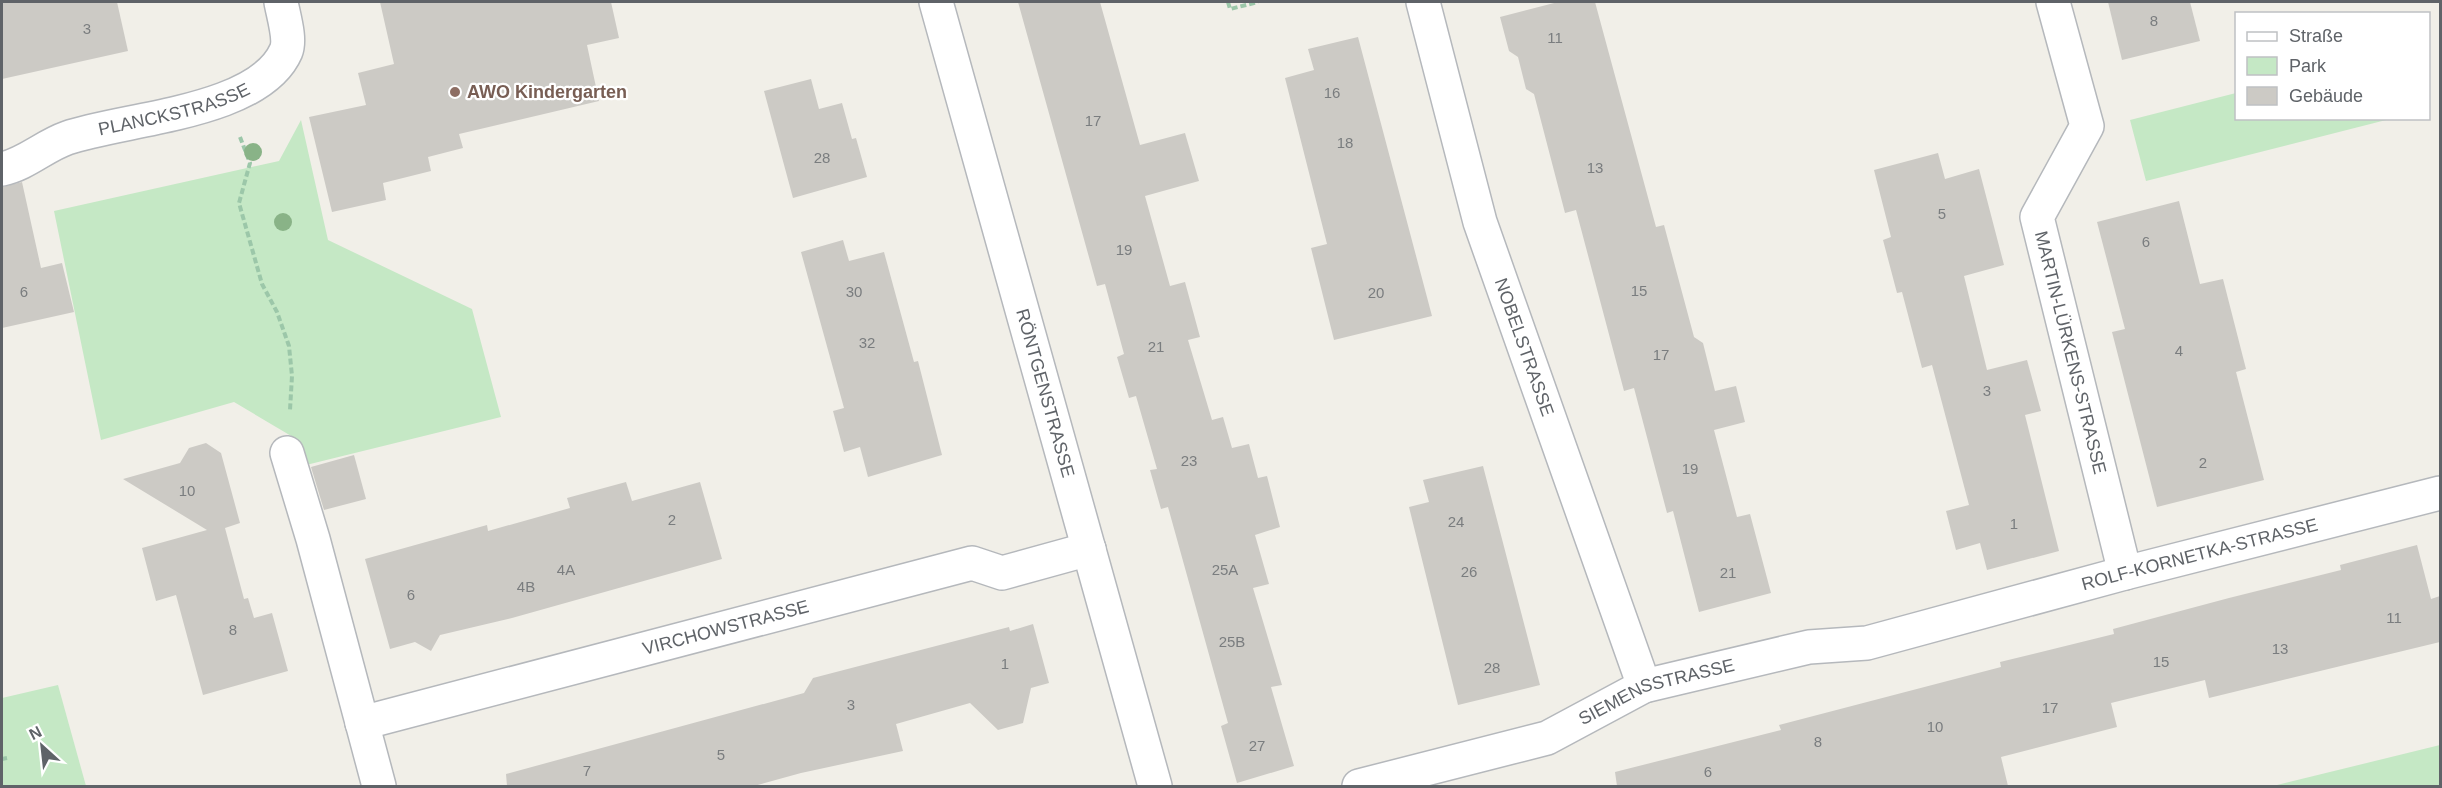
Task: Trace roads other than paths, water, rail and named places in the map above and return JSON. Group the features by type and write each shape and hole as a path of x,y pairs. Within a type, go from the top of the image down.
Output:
{"street":[{"name":"PLANCKSTRASSE","path":"2,169 14,166 66,138 225,100 254,86 276,68 287,49 281,2"},
{"name":"RÖNTGENSTRASSE","path":"936,2 1155,786"},
{"name":"NOBELSTRASSE","path":"1424,2 1480,222 1644,686"},
{"name":"MARTIN-LÜRKENS-STRASSE","path":"2053,2 2087,126 2037,217 2125,573"},
{"path":"287,453 313,539 379,786"},
{"name":"ROLF-KORNETKA-STRASSE","path":"1959,619 2125,573 2440,493"},
{"name":"VIRCHOWSTRASSE","path":"362,723 972,563 1002,573 1089,549"},
{"name":"SIEMENSSTRASSE","path":"1359,786 1547,738 1644,686 1809,647 1867,643 1959,619"}],"place":[{"name":"AWO Kindergarten","path":"455,92"}]}
